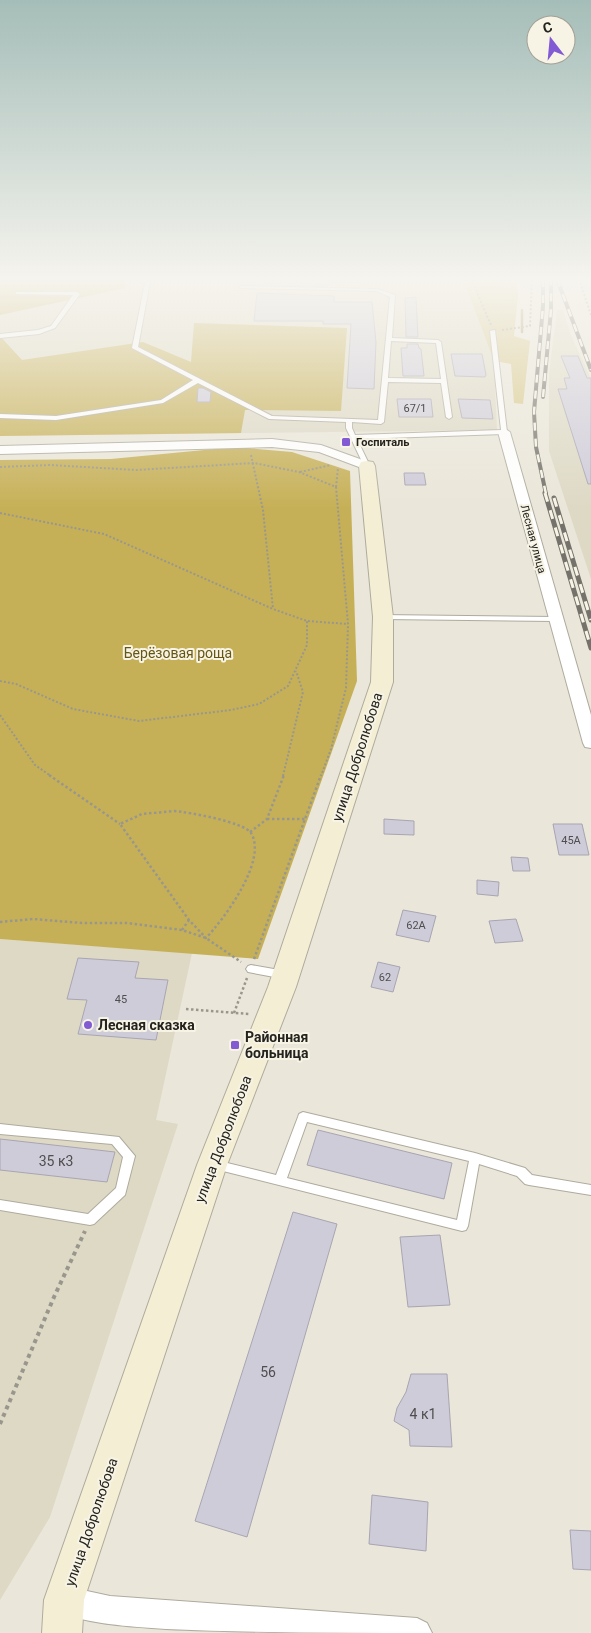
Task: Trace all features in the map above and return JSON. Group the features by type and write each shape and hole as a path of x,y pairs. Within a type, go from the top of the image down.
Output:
{"street":[{"name":"Лесная улица","path":"504,432 555,620 591,743"},
{"path":"0,450 272,443 321,449 367,466"},
{"name":"улица Добролюбова","path":"57,1621 212,1165 285,975 382,682 383,617 367,466"},
{"path":"57,1621 110,1610 417,1633"}],"lane":[{"path":"149,355 271,418 381,422 387,355"},
{"path":"440,355 448,417"},
{"name":"Лесная улица","path":"496,355 504,432"},
{"path":"0,416 56,418 163,401 198,380"},
{"path":"385,380 444,381"},
{"path":"349,420 349,428 367,466"},
{"path":"354,437 504,432"},
{"path":"383,617 555,620"},
{"path":"251,969 285,975"},
{"path":"280,1181 303,1117 474,1158 521,1172 529,1180 591,1190"},
{"path":"0,1129 116,1140 129,1156 121,1192 90,1220 0,1205"},
{"path":"212,1165 462,1226 474,1158"}],"path":[{"path":"247,444 254,463 263,510 273,609"},
{"path":"0,467 50,465 136,470 254,463 299,472 336,486"},
{"path":"234,1013 331,749 346,688 348,624 336,486 339,463 299,472"},
{"path":"0,513 104,534 273,609 306,621 348,624"},
{"path":"0,681 16,684 73,709 139,721 231,710 259,704 288,686 307,645 306,621"},
{"path":"250,832 267,818 284,774 303,692 296,670"},
{"path":"0,715 35,765 120,824 189,920 206,938 251,969"},
{"path":"120,824 128,818 144,814 183,812 237,823 250,832 254,842 253,860 236,898 218,926 206,938"},
{"path":"267,818 305,819"},
{"path":"0,922 33,919 82,923 127,923 182,930 206,938"},
{"path":"182,930 189,920"},
{"path":"186,1009 270,1016"},
{"path":"0,1424 54,1297 90,1220"}],"shaded area":[{"path":"0,355 492,355 494,361 497,430 0,436"},
{"path":"492,355 528,355 523,404 514,403 511,364 494,361"},
{"path":"551,355 580,355 591,379 591,579 549,451 549,374"},
{"path":"0,939 192,953 156,1120 178,1124 50,1517 0,1600"}],"green space":[{"path":"0,355 18,355 22,360 54,355 175,355 191,362 192,355 345,355 341,411 245,410 241,433 0,436"},
{"name":"Берёзовая роща","path":"235,447 292,452 350,471 357,681 258,959 0,939 0,460 111,459"}],"building":[{"path":"349,355 375,355 374,389 347,388"},
{"path":"402,355 422,355 424,376 403,376"},
{"path":"451,355 482,355 485,377 455,376"},
{"path":"561,356 578,356 587,378 591,378 591,484 588,484 558,389 567,389 564,378 570,378"},
{"path":"198,388 211,392 210,402 197,402"},
{"path":"397,399 431,399 433,417 399,417"},
{"path":"458,399 490,400 493,419 462,418"},
{"path":"404,473 424,473 426,485 405,485"},
{"path":"384,819 414,821 414,835 384,834"},
{"path":"553,824 582,824 589,855 559,855"},
{"path":"511,857 528,858 530,871 513,871"},
{"path":"477,880 499,882 498,896 477,894"},
{"path":"403,910 436,916 429,942 396,935"},
{"path":"516,919 523,941 495,943 489,921"},
{"path":"78,958 139,962 135,978 168,980 156,1040 78,1034 87,1000 67,999"},
{"path":"378,962 400,967 393,992 371,987"},
{"path":"318,1130 452,1163 444,1199 307,1165"},
{"path":"0,1139 115,1152 107,1182 0,1170"},
{"path":"293,1212 337,1224 247,1537 195,1521"},
{"path":"440,1235 450,1305 408,1307 400,1237"},
{"path":"411,1374 447,1374 452,1447 410,1446 409,1430 394,1421 397,1408 406,1392"},
{"path":"372,1495 428,1502 426,1551 369,1544"},
{"path":"570,1530 591,1531 591,1570 573,1569"}],"railway":[{"path":"539,355 534,412 536,447 546,494"},
{"path":"543,397 547,355"},
{"path":"585,355 591,370"},
{"path":"545,493 591,648"},
{"path":"554,498 591,620"}],"place":[{"name":"Госпиталь","path":"346,442"},
{"name":"Лесная сказка","path":"88,1025"},
{"name":"Районная больница","path":"235,1045"}]}
